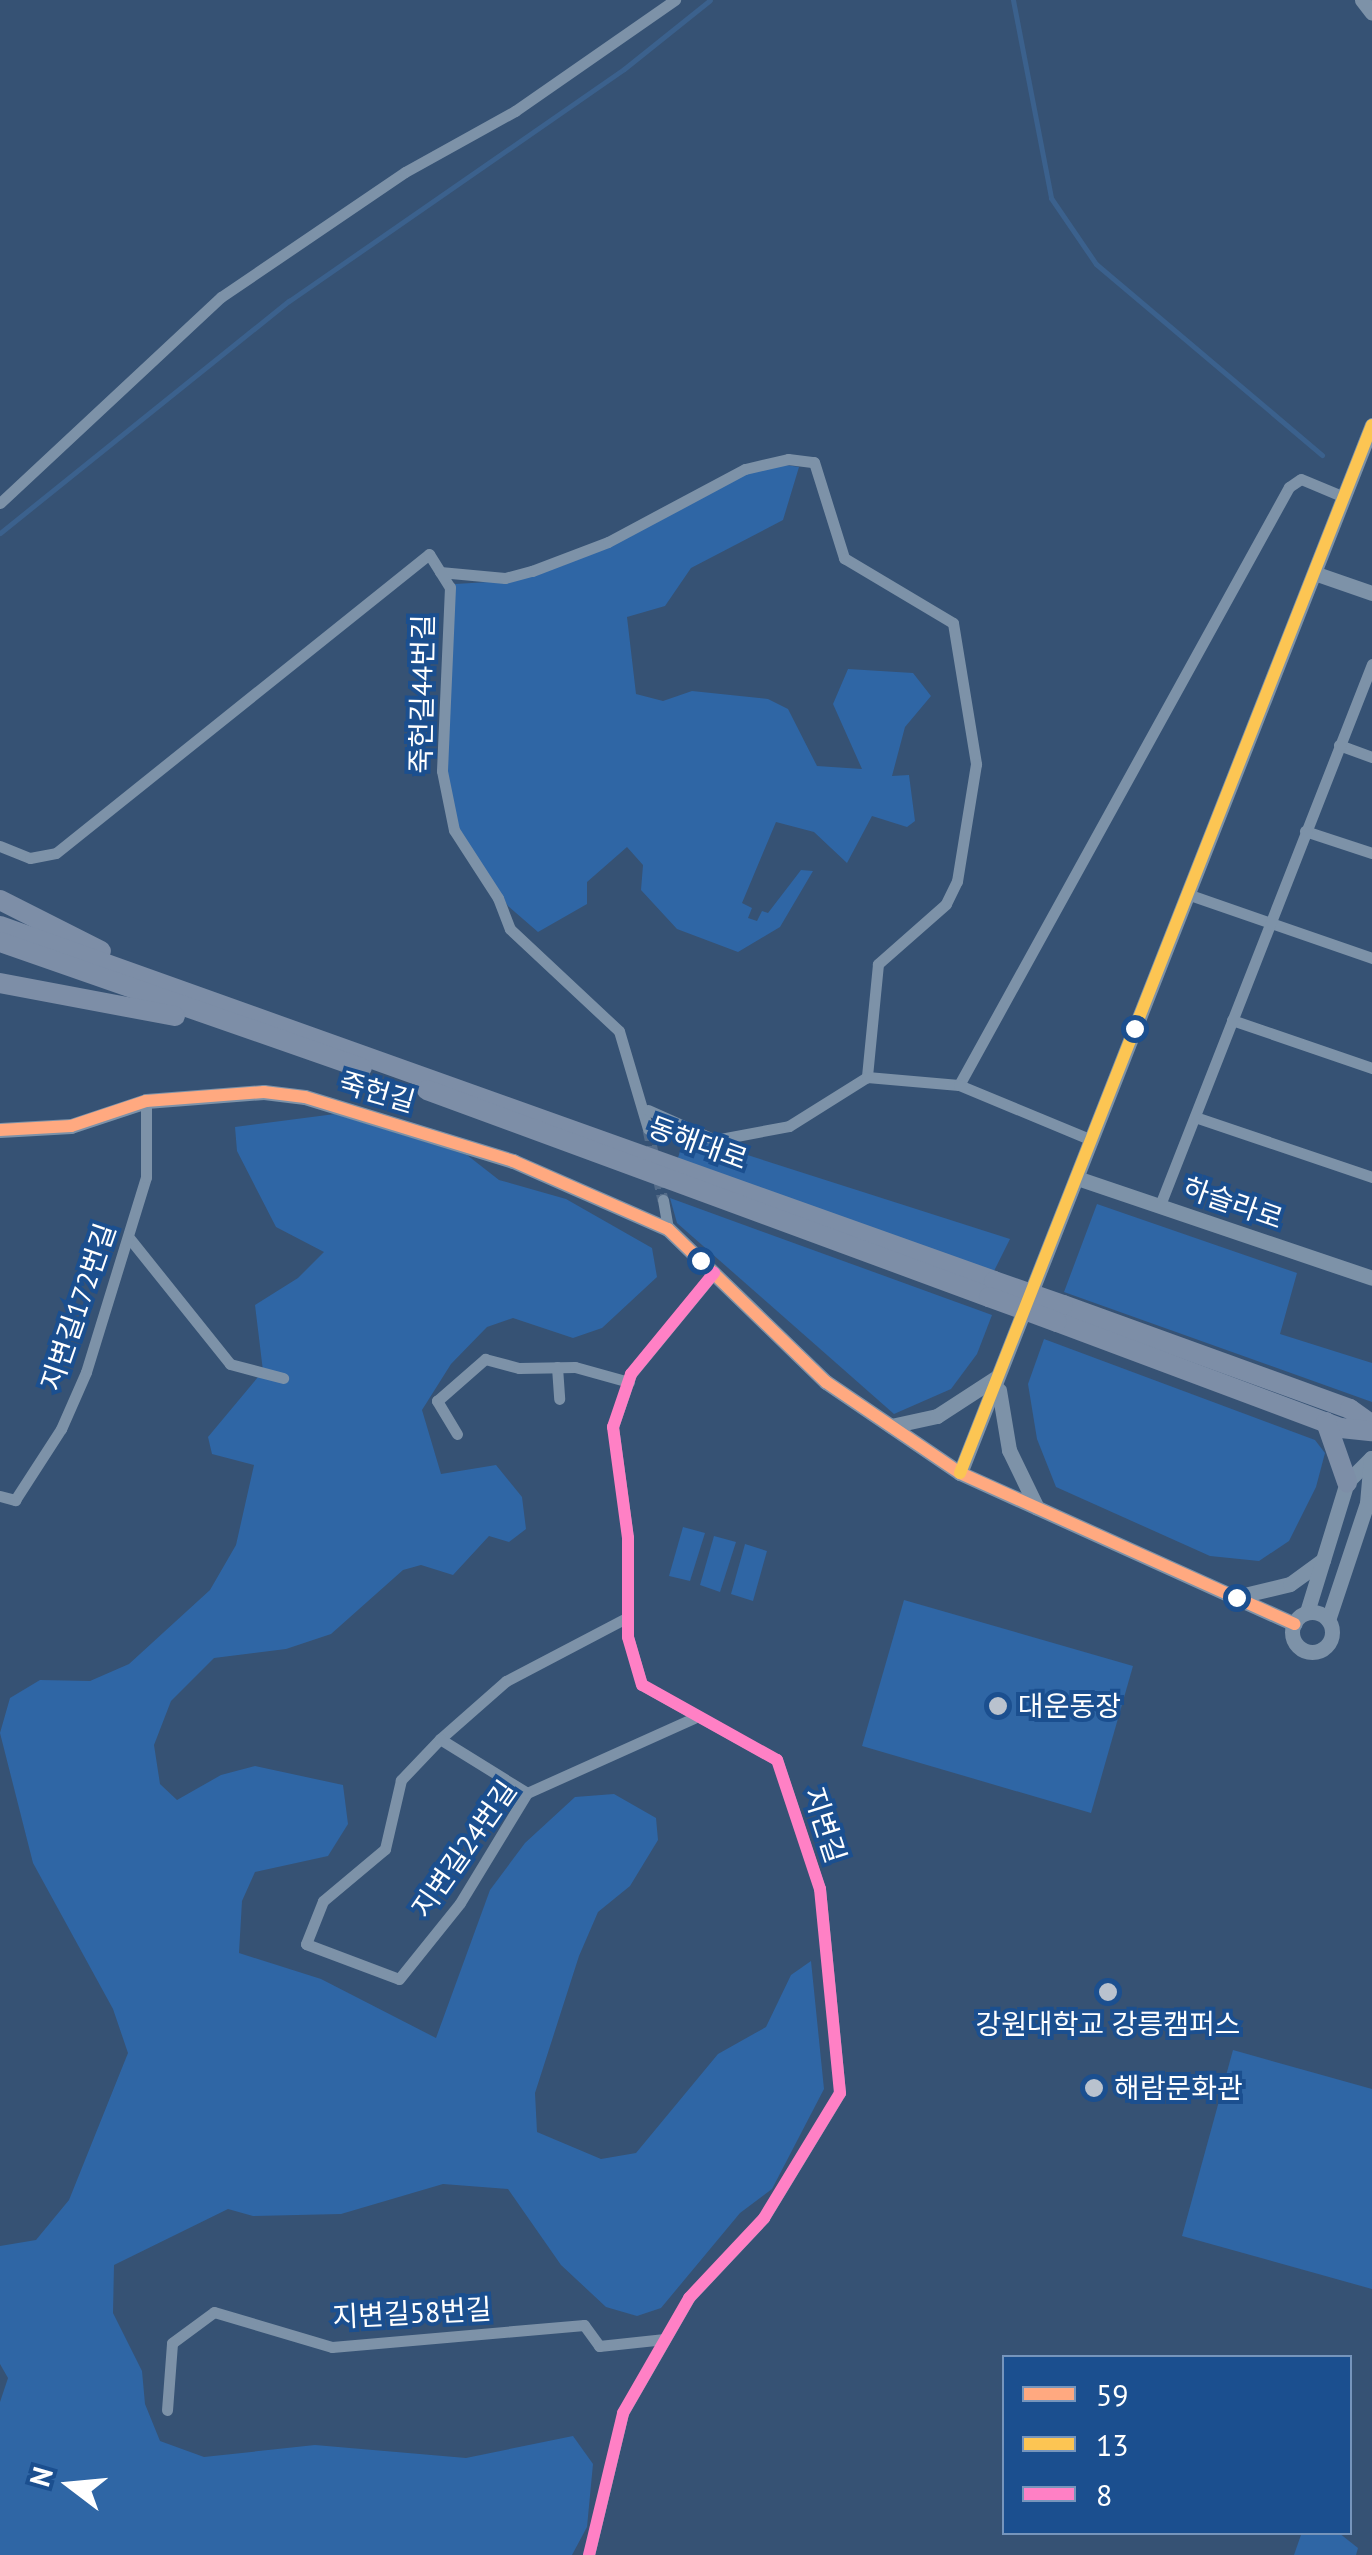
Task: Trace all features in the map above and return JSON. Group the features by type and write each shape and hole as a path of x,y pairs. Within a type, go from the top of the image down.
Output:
{"main road":[{"path":"0,900 165,985"},
{"name":"동해대로","path":"0,926 1060,1314 1326,1422 1372,1428"},
{"name":"동해대로","path":"0,942 992,1289"},
{"path":"0,984 232,1026"},
{"name":"동해대로","path":"1060,1314 1350,1408 1372,1428"},
{"path":"1326,1422 1347,1482"}],"street":[{"path":"0,503 221,297 404,172 515,111 675,0"},
{"path":"1362,0 1372,13"},
{"path":"960,1473 1317,574 1372,425"},
{"path":"440,572 505,578 532,571 608,542 745,469 788,459 814,462 844,558 952,622 976,764 957,881 946,904 878,964 868,1078"},
{"path":"959,1085 1288,488 1300,479 1344,497"},
{"name":"죽헌길44번길","path":"0,846 30,858 56,852 428,554 450,587 442,771 454,830 498,898 510,929 619,1030 648,1110 648,1128"},
{"path":"1317,574 1372,592"},
{"path":"1160,1205 1371,664"},
{"path":"1338,745 1372,757"},
{"path":"1306,831 1372,853"},
{"path":"1190,895 1372,958"},
{"path":"1232,1020 1372,1068"},
{"path":"648,1110 714,1140 789,1126 868,1078 959,1085 1092,1140"},
{"name":"죽헌길","path":"0,1130 71,1126 146,1101 264,1092 305,1097 513,1161 668,1229"},
{"name":"지변길172번길","path":"0,1496 16,1500 61,1428 130,1238 146,1177 146,1101"},
{"path":"1195,1117 1372,1177"},
{"name":"하슬라로","path":"1077,1178 1372,1278"},
{"path":"662,1200 668,1229 826,1382 960,1473 1240,1596 1294,1624"},
{"path":"130,1238 230,1364 284,1378"},
{"name":"지변길","path":"588,2555 623,2412 689,2298 764,2218 840,2093 820,1889 777,1760 694,1718 642,1685 628,1617 628,1538 614,1428 628,1382 714,1274"},
{"path":"457,1434 437,1401 485,1359 519,1368 558,1367 628,1382"},
{"path":"558,1367 560,1399"},
{"path":"892,1426 963,1404 1000,1375"},
{"path":"1000,1375 998,1405 1009,1450 1037,1508"},
{"path":"1294,1624 1307,1612 1347,1482 1372,1457"},
{"path":"1294,1624 1298,1647 1316,1652 1330,1641 1328,1620 1370,1501 1372,1457"},
{"path":"1240,1596 1290,1584 1323,1560"},
{"path":"1307,1612 1328,1620"},
{"path":"528,1793 440,1739 506,1681 628,1617"},
{"name":"지변길24번길","path":"440,1739 401,1780 385,1849 323,1901 306,1944 399,1979 460,1903 528,1793 694,1718"},
{"name":"지변길58번길","path":"167,2410 172,2343 214,2312 332,2347 584,2325 599,2346 665,2339"}],"shaded area":[{"path":"767,462 799,467 783,520 691,568 665,606 627,617 636,694 663,701 692,691 768,699 788,709 817,766 862,769 833,704 848,669 913,673 931,696 905,727 892,776 909,775 915,821 907,827 872,816 847,863 814,832 776,822 742,903 752,908 748,918 757,921 762,911 768,913 801,870 813,871 780,927 738,952 677,929 641,890 643,865 627,847 587,882 587,904 538,932 508,906 457,828 445,769 455,584 505,581 564,565"},
{"path":"335,1114 467,1155 499,1180 566,1199 652,1248 657,1277 602,1328 573,1338 513,1318 487,1327 451,1364 422,1410 441,1474 496,1465 522,1497 526,1529 509,1542 489,1536 453,1575 421,1565 403,1570 331,1634 286,1649 214,1658 171,1701 154,1745 160,1784 177,1800 221,1775 255,1766 343,1785 348,1824 328,1856 255,1872 242,1901 239,1953 321,1979 436,2038 490,1890 525,1843 575,1797 614,1794 656,1818 658,1840 630,1886 598,1912 579,1956 535,2093 537,2132 601,2159 636,2153 718,2054 766,2027 791,1975 811,1961 824,2089 772,2189 740,2213 661,2308 637,2316 606,2307 561,2265 508,2189 443,2184 341,2214 253,2216 228,2209 114,2265 113,2313 142,2371 145,2404 160,2441 204,2457 315,2445 466,2458 573,2436 593,2464 587,2527 572,2555 0,2555 0,2402 8,2378 0,2364 0,2246 36,2240 69,2200 128,2053 113,2009 33,1863 0,1733 10,1698 40,1680 90,1681 129,1664 210,1590 236,1545 254,1465 212,1454 208,1437 263,1371 255,1305 298,1278 324,1252 276,1227 237,1151 235,1127"},
{"path":"685,1135 1010,1239 994,1271 677,1161"},
{"path":"670,1198 992,1315 977,1354 951,1389 894,1414 677,1223"},
{"path":"1097,1204 1297,1273 1280,1334 1372,1363 1372,1402 1064,1292"},
{"path":"1044,1339 1315,1440 1325,1453 1316,1487 1289,1541 1259,1561 1210,1556 1056,1487 1037,1439 1028,1384"},
{"path":"683,1527 705,1533 690,1581 669,1576"},
{"path":"714,1536 736,1542 720,1592 700,1585"},
{"path":"745,1544 767,1551 753,1601 731,1594"},
{"name":"대운동장","path":"904,1600 1133,1666 1091,1813 862,1746"},
{"path":"1233,2050 1372,2089 1372,2289 1182,2236"},
{"path":"1301,2535 1342,2535 1358,2548 1356,2555 1294,2555"}],"waterway":[{"path":"0,533 289,301 624,69 710,0"},
{"path":"1013,0 1051,198 1096,264 1322,455"}],"tunnel":[{"path":"648,1129 663,1200"}],"transit line":[{"name":"13","path":"960,1473 1372,425"},
{"name":"59","path":"0,1130 71,1126 146,1101 264,1092 305,1097 513,1161 668,1229 826,1382 960,1473 1294,1624"},
{"name":"8","path":"589,2555 623,2413 689,2298 764,2218 840,2093 820,1889 777,1760 642,1685 628,1637 628,1538 613,1427 631,1374 714,1273"}],"place":[{"name":"대운동장","path":"998,1706"},
{"name":"강원대학교 강릉캠퍼스","path":"1108,1992"},
{"name":"해람문화관","path":"1094,2088"}]}
